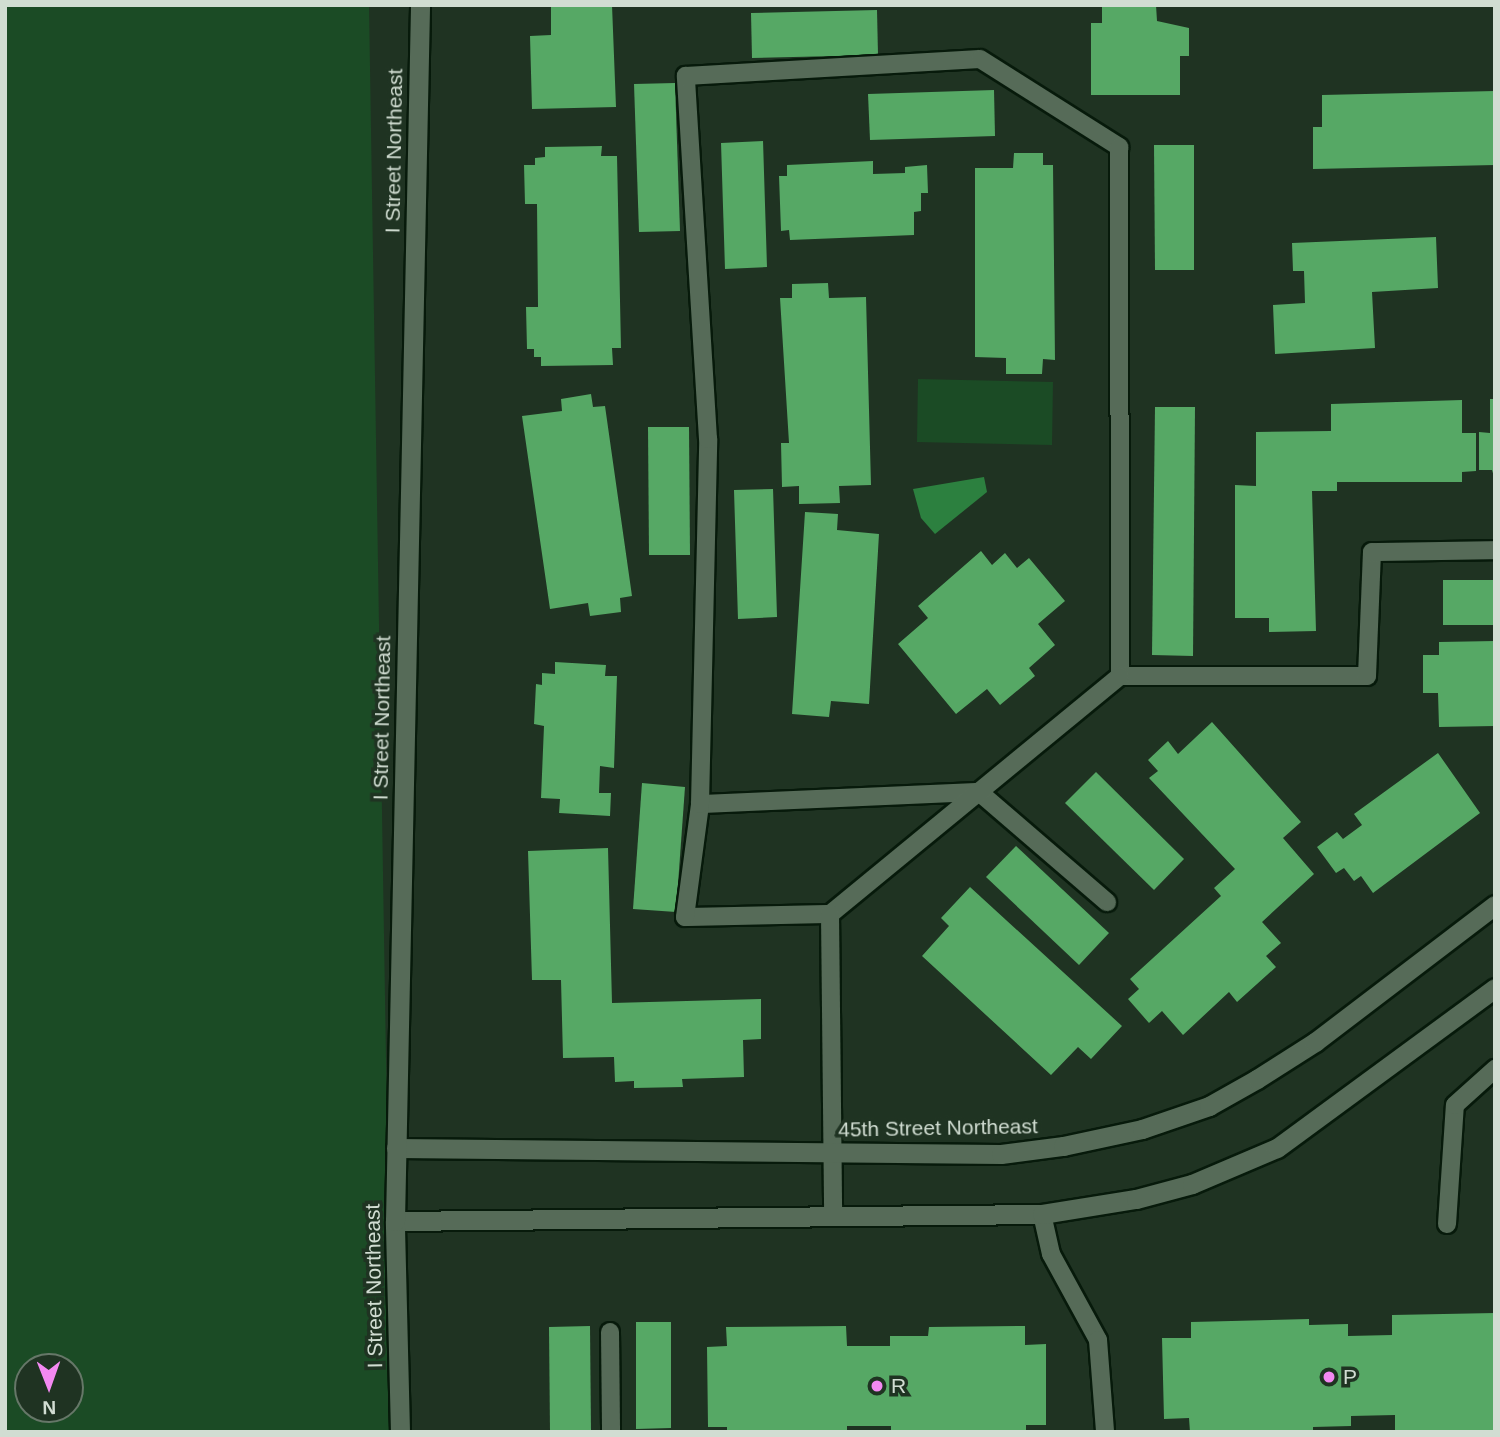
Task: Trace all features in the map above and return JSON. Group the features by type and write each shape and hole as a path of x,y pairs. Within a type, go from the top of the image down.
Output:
{"street":[{"name":"I Street Northeast","path":"400,1432 396,1148 420,5"},
{"name":"45th Street Northeast","path":"396,1148 1001,1154 1063,1146 1142,1129 1209,1106 1315,1042 1495,905"},
{"path":"395,1221 1042,1214 1192,1184 1277,1148 1495,988"}],"lane":[{"path":"1120,676 1118,147 980,59 686,76 708,439 700,804 685,917 830,914 1120,676 1367,677 1372,552 1495,550"},
{"path":"700,804 979,792 1107,902"},
{"path":"830,914 833,1217"},
{"path":"1447,1224 1455,1105 1495,1069"},
{"path":"1042,1214 1051,1254 1098,1340 1105,1432"},
{"path":"610,1332 611,1432"}],"shaded area":[{"path":"5,5 369,5 392,1432 5,1432"},
{"path":"918,379 1053,382 1052,445 917,442"},
{"path":"984,477 987,492 935,534 921,518 913,489"}],"building":[{"path":"551,5 612,5 616,107 532,109 530,36 551,35"},
{"path":"1102,5 1156,5 1157,21 1189,28 1189,56 1180,56 1180,95 1091,95 1091,23 1102,23"},
{"path":"877,10 878,55 752,58 751,13"},
{"path":"675,83 680,231 639,232 634,84"},
{"path":"994,90 995,136 870,140 868,94"},
{"path":"1495,91 1495,165 1313,169 1313,127 1322,127 1322,95"},
{"path":"763,141 767,267 725,269 721,143"},
{"path":"1154,145 1194,145 1194,270 1155,270"},
{"path":"602,146 601,156 617,156 621,348 612,348 613,365 541,366 541,357 534,357 534,349 527,349 526,307 538,307 537,204 525,204 524,165 535,165 535,158 545,157 545,147"},
{"path":"1014,153 1043,153 1043,165 1053,165 1055,360 1043,359 1042,374 1006,374 1006,358 975,357 975,168 1013,168"},
{"path":"873,161 873,174 905,173 905,167 927,165 928,193 921,193 921,211 914,212 914,235 790,240 789,230 781,231 779,176 787,176 787,165"},
{"path":"1436,237 1438,288 1372,292 1375,348 1275,354 1273,305 1305,303 1304,271 1293,271 1292,243"},
{"path":"828,283 829,298 866,297 871,485 839,486 840,503 799,504 799,486 782,487 781,443 789,443 780,298 792,298 792,284"},
{"path":"591,394 593,407 605,406 632,596 620,598 621,612 590,616 588,603 550,609 522,416 562,411 561,399"},
{"path":"1490,399 1495,399 1495,480 1492,470 1479,470 1479,432 1490,433"},
{"path":"1462,400 1462,433 1476,433 1476,471 1462,472 1462,482 1337,482 1337,491 1312,491 1316,631 1269,632 1269,618 1235,618 1235,485 1256,486 1256,432 1331,431 1331,404"},
{"path":"1155,407 1195,407 1193,656 1152,655"},
{"path":"648,427 689,427 690,555 649,555"},
{"path":"773,489 777,617 738,619 734,490"},
{"path":"805,512 838,514 837,530 879,534 869,704 831,701 829,717 792,714"},
{"path":"981,551 992,565 1005,553 1017,568 1029,558 1065,601 1038,624 1055,645 1029,668 1035,676 1000,705 987,689 956,714 898,644 928,618 918,606"},
{"path":"1443,580 1495,580 1495,625 1443,625"},
{"path":"1495,641 1495,726 1439,727 1438,693 1423,693 1423,655 1439,655 1439,642"},
{"path":"555,662 606,665 605,676 617,676 614,768 600,766 599,793 611,793 610,816 559,813 560,799 541,798 544,726 534,724 536,684 542,685 542,673 555,674"},
{"path":"1212,722 1301,822 1283,838 1314,874 1262,922 1281,943 1266,956 1276,967 1237,1002 1229,992 1183,1035 1162,1011 1149,1023 1128,999 1139,989 1130,979 1221,896 1214,888 1235,869 1149,778 1158,771 1148,760 1168,741 1178,754"},
{"path":"1438,753 1480,813 1373,893 1361,876 1354,881 1344,868 1336,873 1317,847 1337,832 1343,839 1362,825 1354,814"},
{"path":"1096,772 1184,859 1154,890 1065,803"},
{"path":"642,783 685,787 676,912 633,909"},
{"path":"1016,846 1109,933 1079,965 986,877"},
{"path":"608,848 612,1003 761,999 761,1039 743,1040 744,1077 682,1079 683,1087 634,1088 634,1081 615,1082 614,1057 563,1058 561,980 532,980 528,851"},
{"path":"970,887 1122,1026 1091,1059 1078,1047 1051,1075 922,956 949,926 941,918"},
{"name":"P","path":"1495,1313 1495,1432 1395,1432 1395,1415 1351,1416 1351,1426 1313,1427 1313,1432 1190,1432 1189,1418 1164,1419 1162,1338 1191,1338 1191,1322 1309,1319 1309,1325 1348,1324 1348,1336 1392,1335 1392,1315"},
{"path":"636,1322 671,1322 671,1428 636,1429"},
{"path":"590,1326 591,1432 550,1432 549,1327"},
{"name":"R","path":"846,1326 847,1346 890,1346 890,1336 928,1336 929,1327 1025,1326 1025,1345 1046,1344 1046,1425 1026,1425 1026,1432 891,1432 891,1426 847,1426 847,1432 727,1432 727,1427 708,1427 707,1347 727,1346 726,1327"}],"place":[{"name":"P","path":"1329,1377"},
{"name":"R","path":"877,1386"}]}
